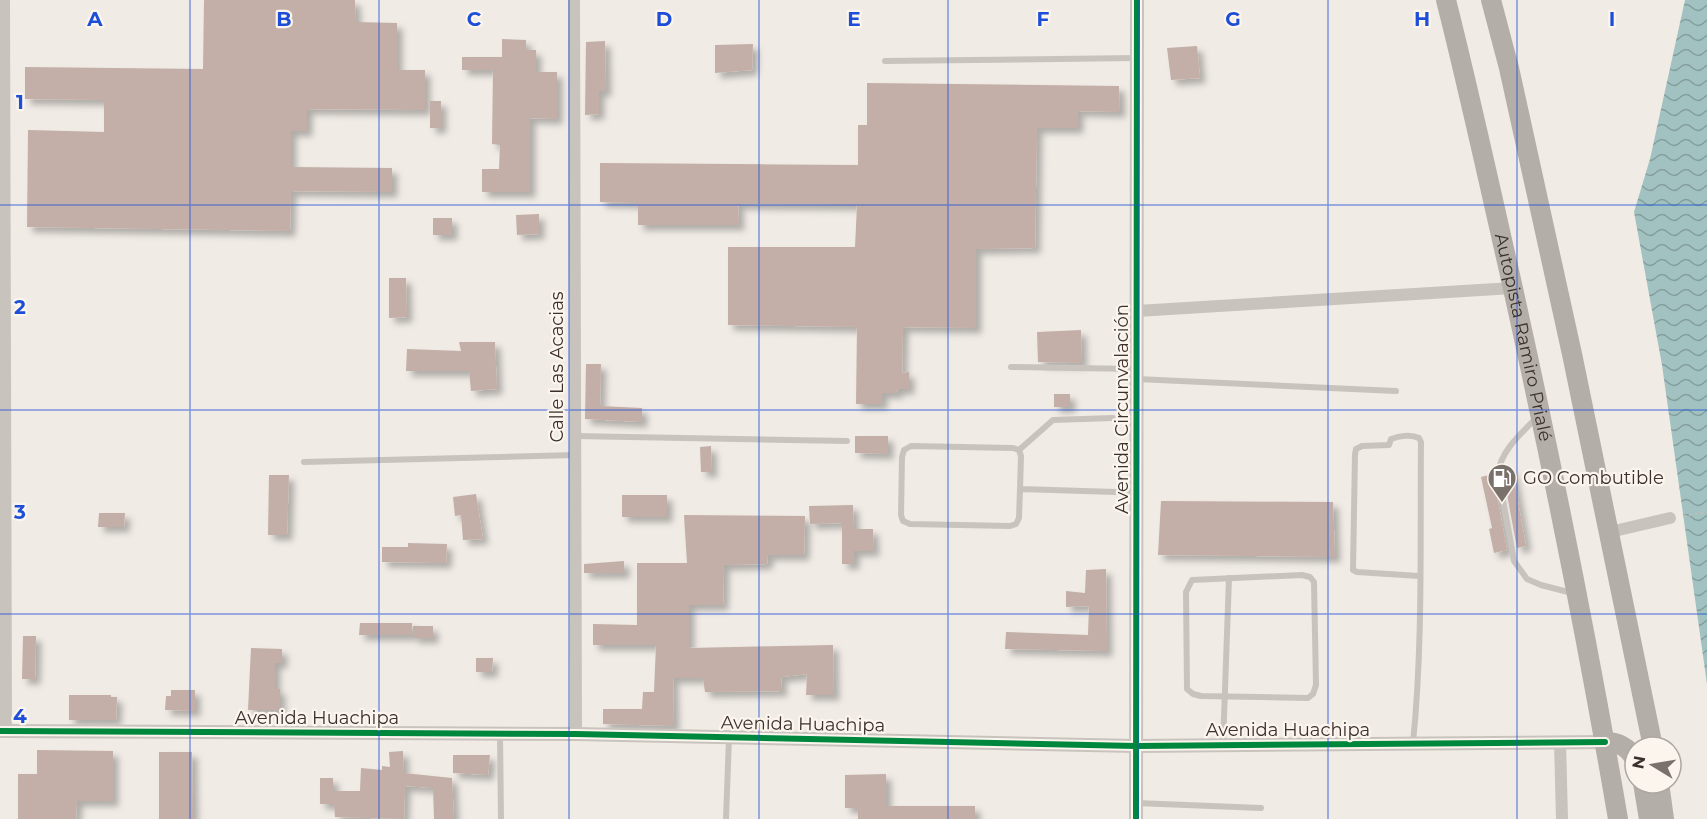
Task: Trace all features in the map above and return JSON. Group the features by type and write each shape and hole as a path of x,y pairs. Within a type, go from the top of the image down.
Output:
{"highway":[{"name":"Autopista Ramiro Prialé","path":"1446,0 1467,80 1540,413 1577,594 1618,819"},
{"path":"1491,0 1511,80 1610,532 1651,735"},
{"path":"1605,742 1623,746"},
{"path":"1645,795 1649,819"},
{"path":"1661,795 1664,819"}],"street":[{"path":"3,731 4,0"},
{"name":"Calle Las Acacias","path":"574,0 576,734"},
{"name":"Avenida Circunvalación","path":"1136,819 1137,0"},
{"path":"1137,311 1513,288"},
{"path":"1610,532 1670,518"},
{"name":"Avenida Huachipa","path":"3,731 576,734 1136,746 1605,742"},
{"path":"1560,742 1562,819"}],"lane":[{"path":"885,61 1137,58"},
{"path":"1011,367 1396,391"},
{"path":"1540,413 1499,462 1498,473 1514,561 1527,579 1577,594"},
{"path":"1019,450 1053,420 1113,418"},
{"path":"575,436 847,441"},
{"path":"1413,744 1418,702 1419,576 1419,438 1415,436 1397,437 1391,439 1389,445 1362,446 1356,449 1355,454 1353,570 1419,576"},
{"path":"911,446 1019,450 1022,456 1019,518 1016,524 1010,526 910,524 903,521 901,515 904,450 911,446"},
{"path":"304,462 575,455"},
{"path":"1020,489 1115,492 1137,490"},
{"path":"1302,575 1310,577 1314,582 1316,685 1313,694 1308,698 1224,696 1201,696 1193,694 1187,688 1186,592 1192,580 1302,575"},
{"path":"1223,745 1229,578"},
{"path":"500,734 501,819"},
{"path":"726,819 729,737"},
{"path":"1136,803 1261,808"}],"path":[{"path":"1670,518 1707,512"}],"water":[{"path":"1685,0 1707,0 1707,684 1662,365 1634,212 1650,159"}],"building":[{"path":"204,0 355,0 356,22 397,23 397,70 425,70 425,110 307,109 307,131 291,131 291,167 392,168 392,192 291,191 290,231 27,227 28,130 104,132 104,100 25,99 25,67 203,69"},
{"path":"502,39 526,40 526,50 536,50 536,72 557,72 557,119 530,118 530,192 482,192 482,169 499,169 500,145 492,144 493,70 462,70 462,57 502,57"},
{"path":"605,41 606,91 599,91 599,114 585,115 586,42"},
{"path":"753,44 752,70 715,73 715,45"},
{"path":"1197,46 1200,78 1171,80 1167,48"},
{"path":"867,83 1119,86 1120,112 1078,111 1078,128 1037,128 1035,248 976,249 976,328 903,327 902,373 909,372 909,389 897,389 898,393 882,393 882,404 856,404 857,327 728,325 728,247 855,247 857,205 738,204 739,225 638,225 638,203 600,202 600,163 858,165 858,125 867,125"},
{"path":"430,101 441,101 441,128 430,128"},
{"path":"539,214 539,234 517,235 516,215"},
{"path":"433,218 452,218 452,235 433,235"},
{"path":"389,278 406,278 407,317 389,318"},
{"path":"1081,330 1082,363 1038,362 1037,332"},
{"path":"459,342 495,342 497,389 471,391 469,371 406,371 407,349 461,351"},
{"path":"586,364 601,364 600,406 642,408 642,422 585,419"},
{"path":"1054,394 1070,394 1070,407 1054,407"},
{"path":"855,436 888,436 888,454 855,453"},
{"path":"711,446 712,472 701,472 700,447"},
{"path":"1512,469 1526,546 1517,548 1503,473"},
{"path":"1493,474 1507,550 1494,553 1489,529 1492,528 1481,477"},
{"path":"269,475 289,475 287,535 268,535"},
{"path":"476,494 483,539 463,540 461,515 455,516 453,497"},
{"path":"622,495 667,495 667,517 622,517"},
{"path":"1161,501 1333,502 1335,557 1158,555"},
{"path":"853,505 854,529 873,529 874,551 854,551 854,564 842,564 842,523 810,524 809,506"},
{"path":"99,513 125,513 124,527 98,527"},
{"path":"684,515 805,516 804,555 768,555 767,564 724,565 723,605 689,605 689,648 833,645 834,695 806,695 807,674 781,677 782,691 705,692 703,678 673,678 674,726 603,724 603,709 642,709 643,692 654,692 656,645 593,645 593,624 637,625 637,563 687,563"},
{"path":"408,543 447,544 446,563 382,562 382,547 408,547"},
{"path":"624,561 624,573 584,573 584,564"},
{"path":"1106,569 1107,651 1005,649 1006,632 1088,635 1089,606 1066,607 1066,591 1085,593 1086,570"},
{"path":"360,623 412,623 412,635 359,635"},
{"path":"413,626 433,626 433,638 413,638"},
{"path":"23,636 36,636 35,679 22,679"},
{"path":"251,648 282,649 282,663 275,663 275,689 280,689 280,710 248,710"},
{"path":"476,658 493,658 492,672 476,672"},
{"path":"171,690 195,690 195,711 165,710 166,696 171,696"},
{"path":"69,695 117,697 116,720 69,720"},
{"path":"37,750 113,751 113,801 77,801 76,819 18,819 18,774 37,774"},
{"path":"403,751 404,773 452,778 454,819 434,819 433,788 405,786 404,819 335,817 334,804 320,804 320,778 333,778 333,791 360,791 361,768 382,770 382,766 390,767 389,752"},
{"path":"159,752 192,752 193,819 159,819"},
{"path":"453,755 490,755 488,775 453,773"},
{"path":"886,774 886,806 975,806 975,819 858,819 858,808 845,808 845,775"}],"cycle path":[{"path":"1136,819 1137,0"},
{"path":"0,731 576,734 1136,746 1605,742"}],"place":[{"name":"GO Combutible","path":"1502,504"}]}
